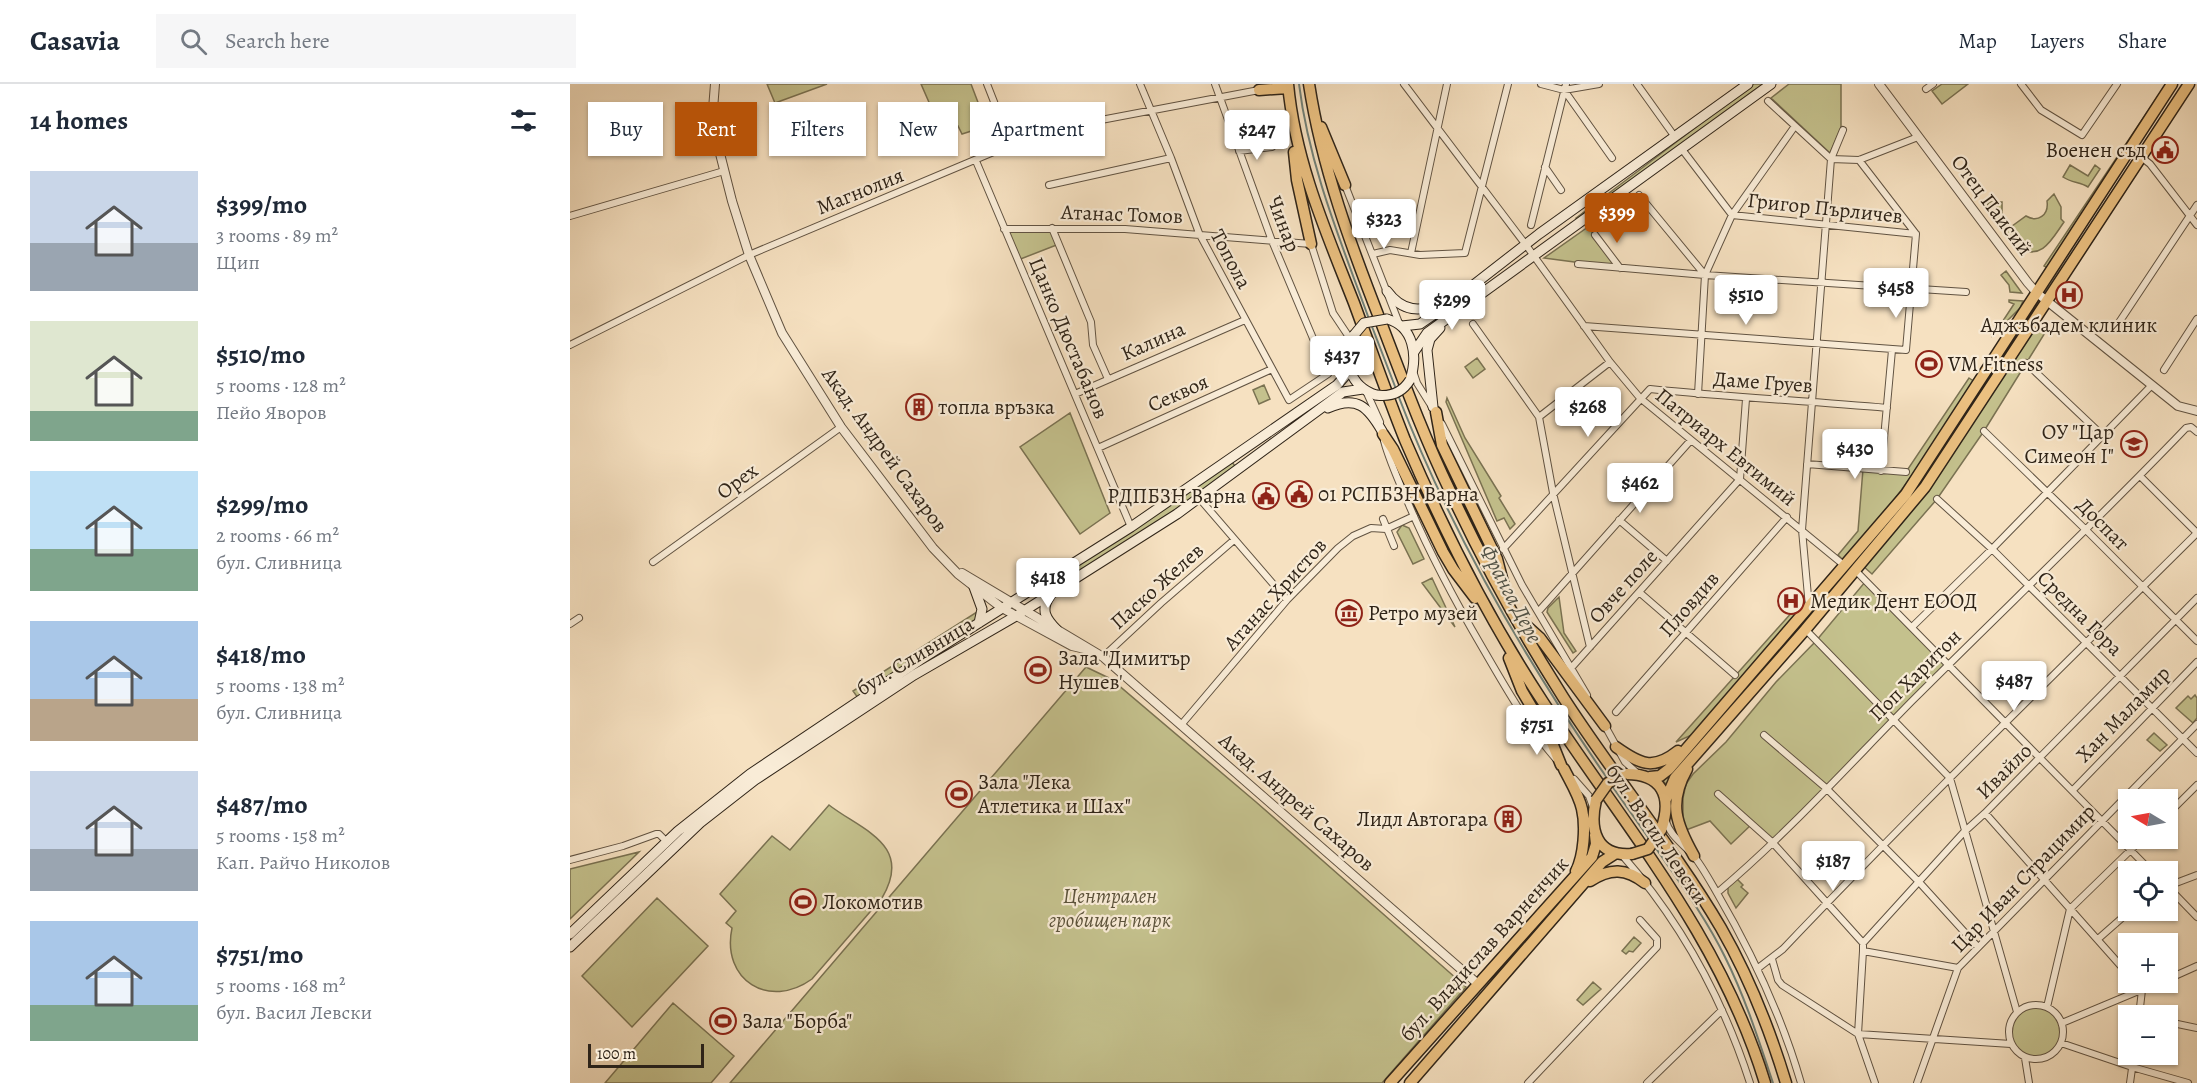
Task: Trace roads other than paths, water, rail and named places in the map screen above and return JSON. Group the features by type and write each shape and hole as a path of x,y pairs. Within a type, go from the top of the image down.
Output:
{"main road":[{"name":"бул. Васил Левски","path":"1309,84 1322,154 1342,219 1412,402 1450,491 1511,610 1566,700 1725,936 1760,1010 1786,1083"},
{"path":"1414,352 1424,336 1452,309 1526,245 1748,84"},
{"path":"1401,325 1411,339 1414,352 1410,380 1395,394 1385,396 1368,391 1354,380 1349,367 1353,338 1364,323 1387,319 1401,325 1423,322 1452,309 1533,255 1771,84"},
{"path":"2172,84 1906,494 1850,568 1805,630 1675,778 1666,799 1665,818 1661,830 1648,849 1623,854 1602,845 1595,835 1593,823 1595,805 1608,783 1624,774 1660,776 1667,772 1809,608 1850,568 1925,487 2189,84"},
{"path":"1259,90 1288,90 1298,180 1311,244"},
{"name":"бул. Васил Левски","path":"1288,90 1300,153 1314,200 1383,384 1435,507 1495,624 1545,705 1695,925 1735,1002 1765,1083"},
{"path":"1311,99 1345,185"},
{"path":"1387,291 1396,303 1406,308 1452,309"},
{"path":"1452,309 1430,339 1426,358 1442,445 1497,560 1511,610 1540,638 1605,726"},
{"name":"бул. Сливница","path":"570,933 693,818 750,774 1002,608 1131,527 1337,385 1349,367"},
{"name":"бул. Сливница","path":"570,947 700,823 755,780 914,675 1026,610 1199,498 1343,392 1368,391"},
{"path":"1307,418 1337,404 1355,403 1370,412 1393,449 1446,558 1495,624 1522,691 1551,740 1580,803 1583,814 1582,854 1576,884"},
{"path":"1230,459 1237,468"},
{"path":"974,587 982,609 979,623"},
{"path":"1051,594 1044,611 1048,621 1057,630"},
{"path":"1616,747 1633,758 1657,763 1665,761 1698,736"},
{"path":"1694,856 1678,828 1676,807 1682,779 1698,752"},
{"path":"1645,776 1661,789 1666,799"},
{"name":"бул. Владислав Варненчик","path":"1410,1083 1576,884 1594,853 1595,835"},
{"name":"бул. Владислав Варненчик","path":"1390,1083 1478,984 1576,884 1602,862 1623,854"},
{"path":"1576,884 1614,870 1631,873 1645,883"}],"street":[{"name":"Акад. Андрей Сахаров","path":"715,84 712,122 749,255 782,333 841,427 903,510 948,564 1002,608 1072,646 1089,650"},
{"path":"987,84 994,102"},
{"name":"Топола","path":"1140,84 1172,158 1199,233 1289,400 1328,374"},
{"name":"Чинар","path":"1215,84 1272,241 1328,374"},
{"name":"Патриарх Евтимий","path":"1404,84 1526,245 1610,362 1640,398 1850,568 2006,721 2142,861"},
{"path":"1411,253 1447,84"},
{"path":"1373,254 1390,250 1442,255 1465,254 1508,84"},
{"path":"1541,84 1565,87 1599,84"},
{"path":"1637,84 1675,137"},
{"name":"Отец Паисий","path":"1879,84 2037,293 2178,406 2197,411"},
{"path":"1926,89 1933,84"},
{"path":"2021,84 2041,110 2082,135 2117,84"},
{"path":"1565,87 1612,158"},
{"path":"1531,225 1565,87"},
{"name":"Магнолия","path":"1105,120 1259,90"},
{"path":"1768,101 1831,159 1859,160 1918,137"},
{"path":"1698,394 1704,275 1732,215 1794,126"},
{"path":"1809,608 1802,530 1831,159 1843,130"},
{"path":"1239,151 1272,147"},
{"path":"1681,148 1732,215"},
{"name":"Магнолия","path":"570,345 749,255 986,156"},
{"path":"2141,157 2150,164 2197,225"},
{"path":"1049,185 1172,158"},
{"path":"1584,326 1906,350 1916,234 1859,160"},
{"name":"Цанко Дюстабанов","path":"976,161 1131,527"},
{"path":"1545,167 1561,190"},
{"path":"570,216 724,171"},
{"path":"1345,185 1401,325"},
{"path":"1639,195 1704,275"},
{"path":"2116,327 2197,205"},
{"name":"Григор Пърличев","path":"1732,215 1916,234"},
{"path":"1052,228 1092,322 1093,345 1108,379"},
{"name":"Атанас Томов","path":"1004,229 1125,229 1199,233 1311,244"},
{"path":"1594,235 1620,268"},
{"path":"1311,244 1333,313 1353,338"},
{"path":"1578,264 1910,290 1966,292"},
{"path":"2164,370 2197,319"},
{"name":"Калина","path":"1075,394 1245,320"},
{"path":"1473,324 1539,417 1553,493 1590,647"},
{"path":"1881,471 1892,350"},
{"path":"1539,417 1610,362"},
{"path":"2026,363 2103,436"},
{"name":"Секвоя","path":"1098,448 1272,369"},
{"path":"1413,369 1417,383 1434,410 1503,549 1538,612 1629,767 1645,776"},
{"path":"1912,627 1992,549 2152,385"},
{"name":"Даме Груев","path":"1640,398 1650,389 1746,399 1887,408"},
{"path":"1368,391 1377,411 1388,455 1438,569 1533,731 1595,805"},
{"path":"1503,549 1640,398"},
{"path":"1740,479 1746,399"},
{"name":"Орех","path":"653,562 841,427"},
{"name":"Поп Харитон","path":"1717,893 1773,843 2186,428 2191,427 2197,432"},
{"name":"Доспат","path":"1984,431 2197,641"},
{"path":"1538,612 1691,440"},
{"path":"1807,464 1906,472"},
{"path":"1757,969 1772,960 2006,721 2087,644 2197,533 2140,476"},
{"name":"Овче поле","path":"1572,667 1740,479"},
{"path":"1199,498 1287,600"},
{"name":"Средна Гора","path":"1937,499 1992,549 2197,753"},
{"name":"Атанас Христов","path":"1181,725 1287,600 1338,548 1353,536 1371,528 1386,529 1414,516"},
{"name":"Пловдив","path":"1616,712 1787,517"},
{"path":"1383,519 1394,546"},
{"path":"1619,520 1667,561"},
{"name":"Паско Желев","path":"1103,657 1234,540"},
{"name":"Акад. Андрей Сахаров","path":"948,564 1103,657 1478,984"},
{"path":"1639,592 1735,675"},
{"name":"Ивайло","path":"1863,943 1964,832 2197,598"},
{"path":"570,624 579,618"},
{"path":"1805,630 1950,778 2017,1012"},
{"name":"Хан Маламир","path":"2073,790 2197,662"},
{"name":"Цар Иван Страцимир","path":"1917,1083 1958,968 2197,724"},
{"path":"1764,735 1826,788 1919,882 1978,947"},
{"path":"2178,804 2197,785"},
{"path":"1718,794 1773,843 1863,943 1858,1034 1875,1083"},
{"path":"1985,813 2118,962"},
{"path":"1665,818 1670,832 1694,856 1717,893 1757,969 1794,1058 1800,1083"},
{"path":"570,860 623,846 656,834 667,842"},
{"path":"2047,1007 2070,909 2131,850"},
{"path":"1623,854 1694,954 1722,1010 1750,1083"},
{"path":"2178,882 2197,874"},
{"path":"2178,897 2197,917"},
{"path":"1528,1083 1657,947 1657,939 1640,920"},
{"path":"2098,939 2118,921"},
{"path":"1863,951 1958,968"},
{"path":"1772,960 1778,980 1782,985 1858,1034 2011,1044"},
{"path":"2178,975 2197,966"},
{"path":"2062,1023 2135,993"},
{"path":"2025,1058 2042,1059 2051,1055 2061,1043 2062,1023 2058,1015 2047,1007 2033,1005 2024,1007 2017,1012 2009,1027 2011,1044 2025,1058 2029,1083"},
{"path":"1647,1083 1722,1010"},
{"path":"2178,1024 2197,1028"},
{"path":"2061,1043 2188,1083"},
{"path":"2130,1083 2132,1067"}],"waterway":[{"name":"Франга Дере","path":"1299,84 1318,174 1369,319"},
{"name":"Франга Дере","path":"1371,324 1396,389"},
{"name":"Франга Дере","path":"1398,395 1441,495 1491,592 1547,687 1607,778"},
{"name":"Франга Дере","path":"1612,786 1650,840"},
{"name":"Франга Дере","path":"1655,847 1718,943 1745,1003 1773,1083"}],"place":[{"name":"Военен съд","path":"2165,150"},
{"name":"Аджъбадем клиник","path":"2069,295"},
{"name":"VM Fitness","path":"1929,364"},
{"name":"топла връзка","path":"919,407"},
{"name":"ОУ \"Цар Симеон I\"","path":"2134,444"},
{"name":"01 РСПБЗН Варна","path":"1299,494"},
{"name":"РДПБЗН Варна","path":"1266,496"},
{"name":"Медик Дент ЕООД","path":"1791,601"},
{"name":"Ретро музей","path":"1349,613"},
{"name":"Зала \"Димитър Нушев'","path":"1038,670"},
{"name":"Зала \"Лека Атлетика и Шах\"","path":"959,794"},
{"name":"Лидл Автогара","path":"1508,819"},
{"name":"Локомотив","path":"803,902"},
{"name":"Зала \"Борба\"","path":"723,1021"}],"park label":[{"name":"Централен гробищен парк","path":"1110,908"}]}
